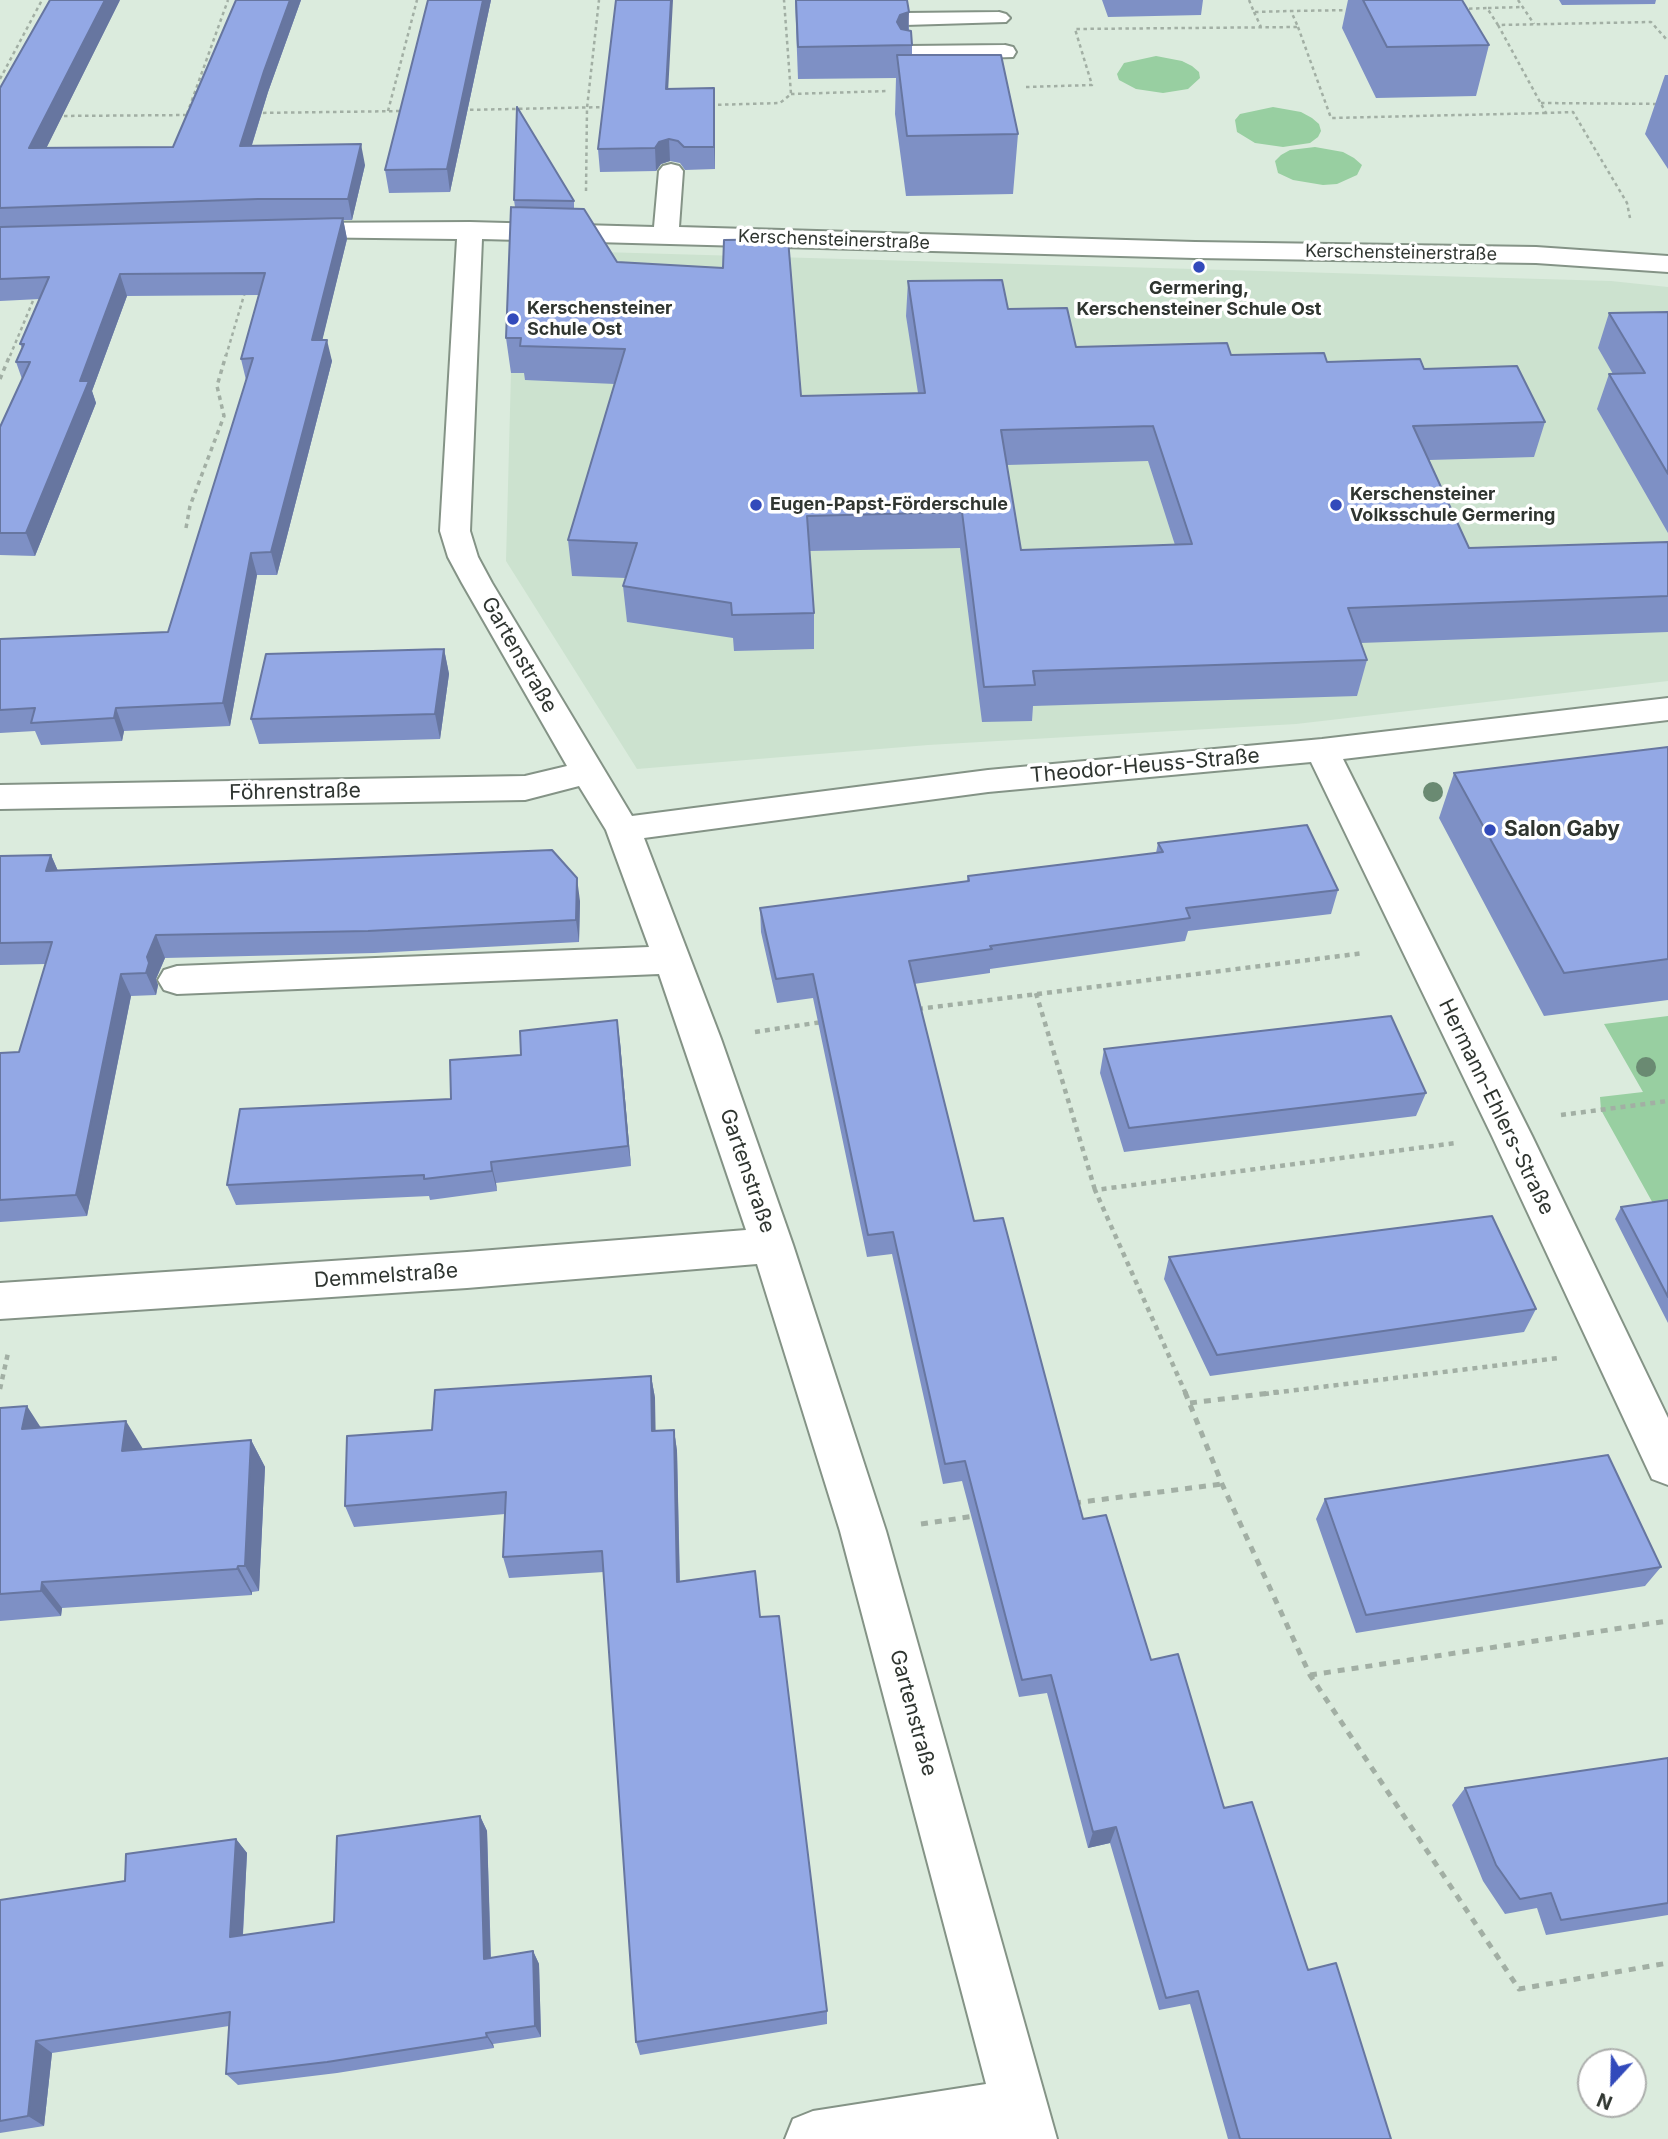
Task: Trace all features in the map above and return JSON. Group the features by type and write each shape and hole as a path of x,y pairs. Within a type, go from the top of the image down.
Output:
{"street":[{"path":"904,15 998,13"},
{"path":"910,57 1005,55"},
{"path":"655,234 662,171"},
{"name":"Kerschensteinerstraße","path":"263,230 470,229 1195,250 1536,255 1668,264"},
{"name":"Gartenstraße","path":"470,229 455,531 468,565 587,772 623,829 702,1039 772,1245 863,1531 1035,2128"},
{"name":"Theodor-Heuss-Straße","path":"623,829 988,781 1322,750 1668,709"},
{"name":"Hermann-Ehlers-Straße","path":"1322,750 1508,1129 1668,1465"},
{"name":"Föhrenstraße","path":"0,797 525,788 587,772"},
{"path":"177,980 673,960"},
{"name":"Demmelstraße","path":"0,1301 467,1270 772,1245"},
{"path":"813,2139 1035,2128"}],"path":[{"path":"0,79 41,0"},
{"path":"187,115 228,0"},
{"path":"388,111 417,0"},
{"path":"585,232 587,108 599,0"},
{"path":"785,0 791,94"},
{"path":"1249,0 1261,27"},
{"path":"1518,0 1534,24"},
{"path":"1461,9 1523,7"},
{"path":"1487,8 1546,113"},
{"path":"1254,12 1356,10"},
{"path":"1291,11 1331,118 1573,112"},
{"path":"1498,25 1651,22 1668,41"},
{"path":"1023,87 1092,85 1075,29 1298,27"},
{"path":"711,105 780,103 791,94 900,91"},
{"path":"1541,103 1668,104"},
{"path":"1566,103 1627,203 1639,261"},
{"path":"454,110 615,107"},
{"path":"254,114 415,111"},
{"path":"53,116 200,114"},
{"path":"186,528 190,506 224,416 217,386 263,230"},
{"path":"0,379 35,296"},
{"path":"916,1010 1417,946"},
{"path":"1036,993 1095,1190 1190,1403 1222,1484 1310,1675 1519,1989 1668,1963"},
{"path":"702,1039 822,1022"},
{"path":"1095,1190 1508,1129 1668,1101"},
{"path":"1190,1403 1615,1351"},
{"path":"1070,1504 1222,1484"},
{"path":"863,1531 988,1515"},
{"path":"1310,1675 1668,1621"}],"shaded area":[{"name":"Kerschensteiner Volksschule Germering","path":"531,250 1611,281 1668,287 1668,681 1296,724 928,745 637,769 506,561 511,373 510,269"}],"green space":[{"path":"1156,56 1182,61 1192,66 1199,72 1200,78 1188,89 1163,93 1136,89 1119,80 1117,74 1124,63"},
{"path":"1273,107 1301,112 1312,118 1319,124 1321,131 1318,137 1310,143 1283,147 1255,143 1237,132 1235,120 1240,114"},
{"path":"1315,147 1343,152 1354,158 1362,165 1357,175 1337,184 1323,185 1293,180 1278,173 1275,161 1281,155 1290,150"},
{"path":"1668,1016 1668,1205 1655,1207 1601,1110 1600,1097 1643,1092 1604,1024"}],"building":[{"path":"50,0 105,0 29,148 173,147 236,0 290,0 240,146 361,144 348,199 258,199 0,208 0,88"},
{"path":"428,0 483,0 447,169 385,170"},
{"path":"616,0 671,0 666,89 714,88 714,147 684,147 678,141 669,139 659,142 655,148 598,149"},
{"path":"796,0 907,0 909,12 900,15 897,22 901,29 911,31 912,45 798,47"},
{"path":"1363,0 1462,0 1489,45 1387,47"},
{"path":"897,55 1001,55 1018,134 907,136"},
{"path":"517,107 574,201 514,200"},
{"path":"511,207 584,209 617,262 723,268 724,240 788,239 801,396 925,393 908,281 1002,280 1008,309 1067,308 1076,347 1227,343 1231,355 1324,353 1327,362 1420,359 1424,369 1517,366 1545,422 1413,426 1469,548 1668,542 1668,596 1348,608 1367,660 1033,671 1035,685 984,687 962,512 807,516 814,613 732,615 731,603 623,586 637,543 568,540 625,349 520,346 521,338 506,338","holes":["1153,426 1192,544 1021,550 1001,430"]},
{"path":"343,218 312,340 327,340 271,552 251,553 223,703 116,708 114,718 31,723 35,708 0,710 0,639 168,632 253,358 241,359 265,273 120,274 80,381 89,381 26,533 0,533 0,427 30,362 16,362 24,344 20,344 49,277 0,279 0,227"},
{"path":"1668,312 1668,474 1609,374 1645,373 1609,313"},
{"path":"444,649 435,714 251,719 266,654"},
{"path":"1668,747 1668,959 1564,973 1454,773"},
{"path":"1307,825 1338,890 1186,908 1190,918 990,946 992,949 909,961 974,1221 1003,1218 1083,1519 1106,1515 1151,1660 1178,1654 1224,1808 1252,1802 1308,1970 1336,1963 1391,2139 1240,2139 1198,1991 1166,1998 1116,1827 1093,1832 1051,1675 1022,1680 965,1461 945,1464 893,1232 868,1235 813,974 776,979 760,908 969,881 968,876 1163,852 1158,843"},
{"path":"552,850 577,878 576,920 368,931 156,935 147,957 149,963 146,973 121,974 76,1195 0,1200 0,1053 19,1052 52,942 0,943 0,856 51,855 46,871"},
{"path":"1391,1016 1426,1093 1129,1128 1104,1049"},
{"path":"617,1020 628,1146 491,1162 492,1171 424,1179 424,1175 227,1185 240,1109 451,1099 450,1060 521,1055 520,1031"},
{"path":"1668,1200 1668,1297 1621,1207"},
{"path":"1492,1216 1536,1309 1217,1355 1169,1257"},
{"path":"651,1376 652,1431 674,1430 677,1582 755,1571 760,1617 779,1616 827,2011 636,2042 602,1551 503,1557 506,1492 345,1506 347,1436 432,1430 435,1390"},
{"path":"27,1406 22,1429 126,1421 122,1451 251,1440 245,1566 238,1566 237,1569 42,1582 41,1591 0,1594 0,1408"},
{"path":"1608,1455 1661,1567 1366,1615 1325,1499"},
{"path":"1668,1758 1668,1903 1561,1920 1551,1893 1520,1899 1496,1865 1465,1788"},
{"path":"480,1816 484,1959 533,1951 535,2026 486,2033 487,2037 327,2062 226,2074 230,2012 36,2041 28,2116 0,2121 0,1900 125,1881 126,1854 236,1839 230,1937 334,1922 337,1836"}],"place":[{"name":"Germering, Kerschensteiner Schule Ost","path":"1199,267"},
{"name":"Kerschensteiner Schule Ost","path":"513,319"},
{"name":"Eugen-Papst-Förderschule","path":"756,505"},
{"name":"Kerschensteiner Volksschule Germering","path":"1336,505"},
{"name":"Salon Gaby","path":"1490,830"}]}
